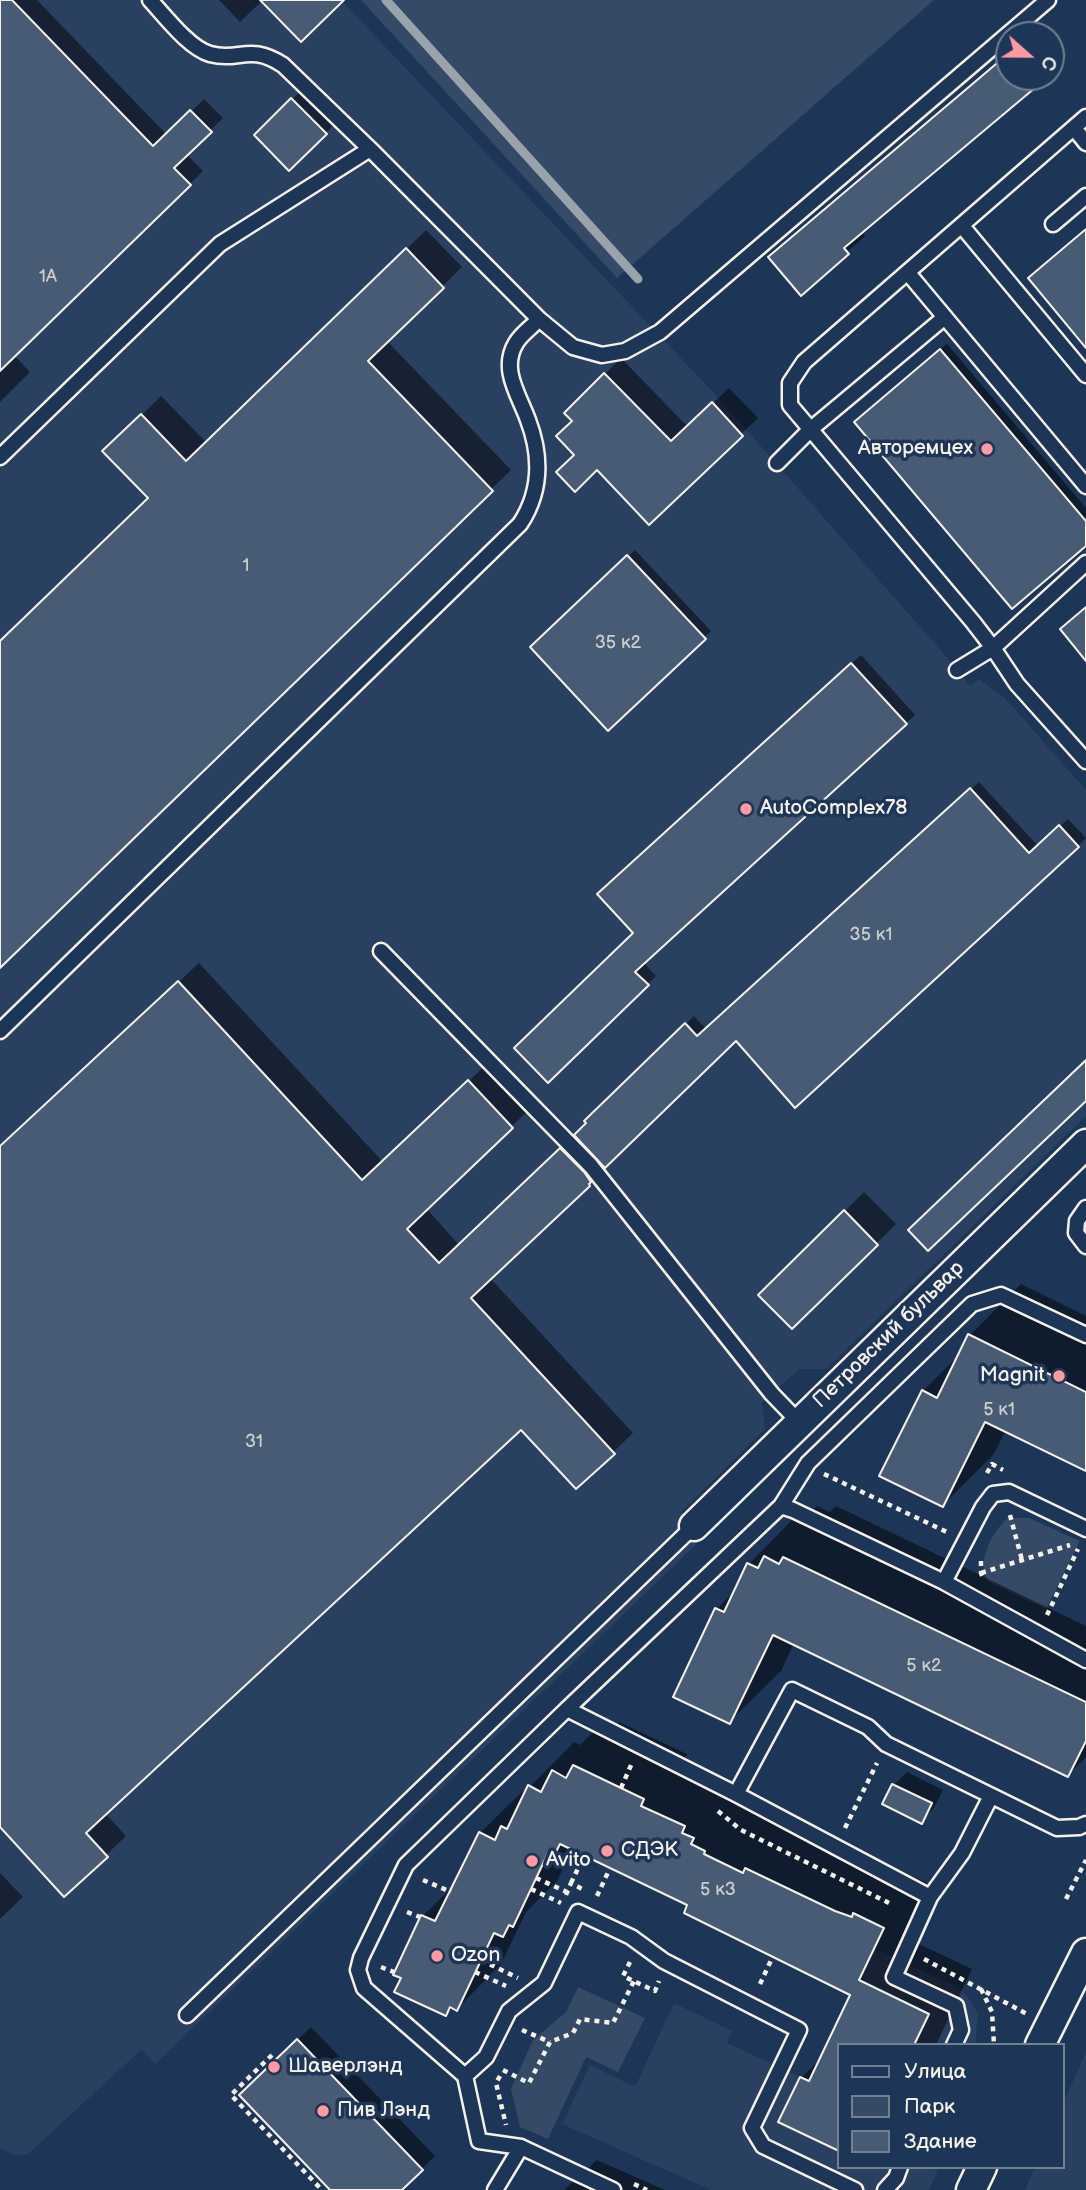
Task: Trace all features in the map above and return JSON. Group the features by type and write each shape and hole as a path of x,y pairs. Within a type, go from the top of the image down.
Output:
{"street":[{"name":"Петровский бульвар","path":"694,1526 1086,1144"},
{"path":"1045,2035 1086,1952"},
{"path":"971,2190 981,2169"}],"lane":[{"path":"150,0 196,48 211,54 268,55 283,65 539,319 573,347 602,355 625,351 660,332 1048,0"},
{"path":"1086,117 804,362 790,383 790,405 974,622 1017,684 1086,761"},
{"path":"1074,128 1086,143"},
{"path":"0,457 220,244 370,149"},
{"path":"1054,224 1086,196"},
{"path":"962,226 1086,375"},
{"path":"908,273 1086,486"},
{"path":"777,463 811,429 945,317"},
{"path":"0,1031 520,524 531,508 538,483 536,455 529,422 513,386 508,366 516,343 539,319"},
{"path":"957,670 993,648 1086,563"},
{"path":"381,951 591,1166 772,1394 799,1422"},
{"path":"1086,1208 1077,1221 1076,1233 1086,1246"},
{"path":"618,2185 521,2147 479,2141 465,2076 364,1988 358,1970 361,1958 407,1865 781,1506 808,1463 972,1304 1001,1295 1086,1335"},
{"path":"944,1583 983,1507 993,1494 1009,1492 1086,1529"},
{"path":"781,1506 944,1583 1086,1660"},
{"path":"187,2015 694,1526"},
{"path":"736,1794 792,1690 868,1727 886,1744 1057,1828 1086,1824"},
{"path":"567,1709 736,1794 930,1897"},
{"path":"955,2043 961,2030 956,2006 894,1977 930,1897 962,1853 991,1796"},
{"path":"465,2076 486,2057 509,2011 544,1983 578,1912 631,1937 664,1961 799,2030 752,2128 763,2147 855,2190"},
{"path":"495,2190 521,2147"},
{"path":"886,2190 900,2169"}],"path":[{"path":"986,1476 992,1464 1015,1476"},
{"path":"817,1470 956,1537"},
{"path":"1010,1515 1022,1560"},
{"path":"1000,1522 1010,1515 1019,1515"},
{"path":"981,1573 1083,1540 1047,1615"},
{"path":"985,1552 981,1573 987,1585"},
{"path":"1035,1609 1057,1620"},
{"path":"835,1847 886,1744"},
{"path":"620,1757 645,1769"},
{"path":"621,1788 632,1763"},
{"path":"713,1807 741,1830 901,1909"},
{"path":"556,1914 583,1856"},
{"path":"1066,1899 1086,1860"},
{"path":"597,1896 610,1868"},
{"path":"412,1876 450,1892"},
{"path":"536,1878 567,1892"},
{"path":"571,1883 608,1901"},
{"path":"531,1889 561,1903"},
{"path":"906,1950 981,1989 1045,2035"},
{"path":"634,1953 623,1976 655,1991 663,1974"},
{"path":"760,1984 773,1956"},
{"path":"481,1960 521,1979"},
{"path":"475,1972 510,1988"},
{"path":"503,1994 528,1973"},
{"path":"748,1978 772,1990"},
{"path":"521,2030 550,2042 573,2034 580,2019 613,2023 634,1981"},
{"path":"981,1989 992,2012 994,2043"},
{"path":"517,2040 525,2022"},
{"path":"502,2070 529,2083 550,2042"},
{"path":"272,2055 231,2095 322,2190"},
{"path":"507,2060 496,2082 506,2126 518,2131"},
{"path":"618,2185 647,2190"}],"shaded area":[{"path":"0,0 341,0 714,393 970,686 979,679 1004,697 1086,790 1086,1116 826,1369 799,1369 762,1403 765,1429 681,1512 704,1537 155,2064 142,2049 28,2154 13,2155 0,2148"},
{"path":"874,1948 962,1989 978,2013 975,2043 838,2043 838,2169 938,2169 929,2190 711,2190 562,2124 590,2065 635,2087 674,2003 732,2031 727,2043 809,2081"},
{"path":"1086,2052 1086,2190 1025,2190 1034,2169 1065,2169 1065,2099"}],"green space":[{"path":"361,0 934,0 617,278"},
{"path":"1008,1518 1029,1518 1080,1541 1046,1609 989,1582 985,1575 987,1548 996,1531"},
{"path":"578,1987 645,2018 618,2072 586,2057 548,2139 520,2127 511,2089 533,2040 566,2012"}],"building":[{"path":"0,0 12,0 153,146 190,110 212,132 174,168 191,185 0,371"},
{"path":"260,0 344,0 301,42"},
{"path":"995,65 995,91 1031,91 844,248 849,254 801,296 768,257"},
{"path":"291,98 327,134 289,171 254,135"},
{"path":"1086,229 1086,348 1028,278"},
{"path":"406,248 444,288 368,361 493,491 0,968 0,641 148,498 102,451 141,414 186,461"},
{"path":"940,349 1086,521 1086,546 1012,609 854,422"},
{"path":"604,373 671,441 712,402 743,436 649,525 597,470 575,492 556,472 574,455 556,436 572,421 564,413"},
{"path":"627,555 706,639 608,731 530,647"},
{"path":"1086,607 1086,661 1060,629"},
{"path":"851,663 907,724 635,972 649,985 548,1083 514,1048 633,933 597,894"},
{"path":"970,788 1029,853 1059,825 1079,847 795,1108 736,1041 605,1168 574,1135 586,1123 584,1121 685,1023 697,1036"},
{"path":"178,981 362,1180 468,1080 513,1128 407,1229 439,1263 560,1148 584,1172 591,1182 590,1186 471,1298 615,1454 576,1489 521,1430 86,1833 108,1857 64,1897 0,1827 0,1146"},
{"path":"1086,1060 1086,1101 928,1251 908,1230"},
{"path":"844,1210 878,1245 792,1329 758,1295"},
{"path":"968,1334 1086,1392 1086,1471 985,1422 943,1507 879,1476 922,1390 937,1398"},
{"path":"764,1556 779,1564 783,1557 1086,1702 1086,1741 1068,1777 773,1635 730,1724 673,1697 715,1608 724,1612 747,1563 758,1568"},
{"path":"573,1765 644,1799 641,1806 685,1826 682,1833 694,1838 691,1844 705,1851 704,1854 743,1873 745,1868 835,1911 852,1917 853,1913 884,1928 859,1980 929,2014 915,2043 838,2043 838,2151 778,2122 800,2077 809,2081 850,1995 684,1913 687,1905 560,1844 555,1854 549,1851 513,1927 509,1925 503,1937 494,1933 457,2011 450,2007 446,2016 394,1992 401,1978 393,1975 421,1915 435,1921 479,1832 495,1840 501,1826 507,1829 528,1785 541,1792 552,1770 566,1778"},
{"path":"892,1784 932,1803 922,1824 882,1804"},
{"path":"297,2039 423,2170 402,2190 330,2190 239,2095"}],"waterway":[{"path":"386,0 638,279"}],"place":[{"name":"Авторемцех","path":"987,449"},
{"name":"AutoComplex78","path":"746,809"},
{"name":"Magnit","path":"1059,1376"},
{"name":"СДЭК","path":"607,1851"},
{"name":"Avito","path":"532,1861"},
{"name":"Ozon","path":"437,1956"},
{"name":"Шаверлэнд","path":"274,2067"},
{"name":"Пив Лэнд","path":"323,2111"}]}
